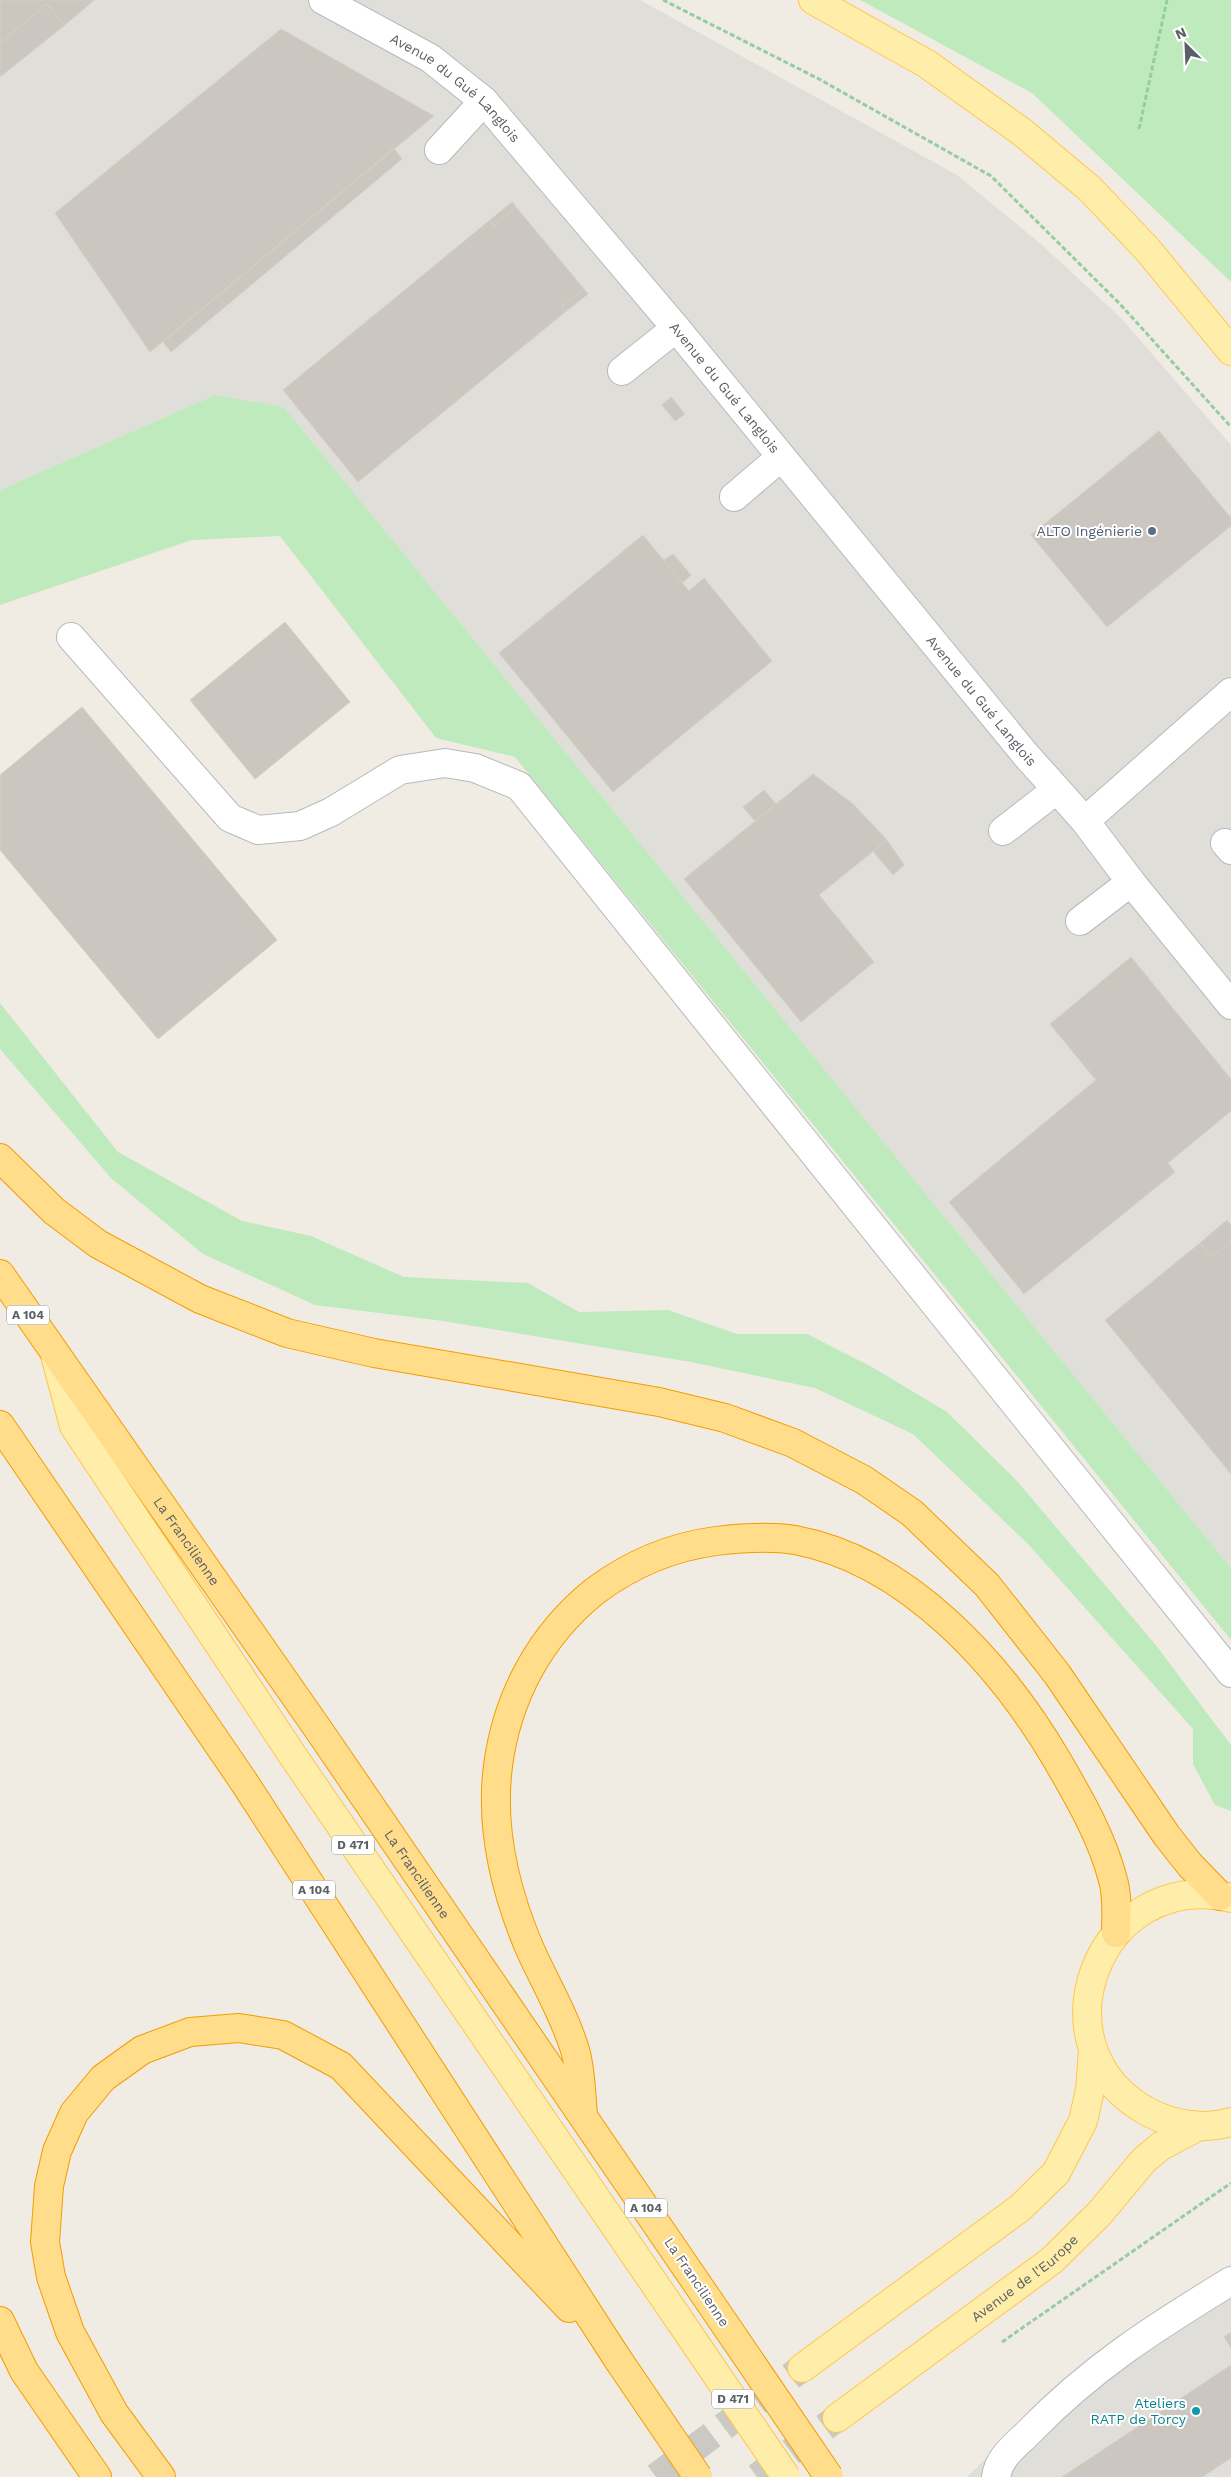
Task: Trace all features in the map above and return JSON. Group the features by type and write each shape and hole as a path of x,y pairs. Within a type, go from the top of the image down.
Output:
{"highway":[{"path":"0,1158 54,1210 98,1244 200,1299 287,1333 374,1353 658,1402 725,1418 793,1443 864,1480 912,1513 987,1585 1057,1674 1167,1836 1190,1865 1226,1897"},
{"name":"La Francilienne","path":"0,1274 318,1728 829,2477"},
{"name":"A 104","path":"0,1425 244,1782 619,2362 698,2477"},
{"path":"583,2116 576,2053 528,1946 510,1894 500,1851 495,1801 498,1766 506,1724 520,1686 543,1645 574,1609 610,1580 648,1558 694,1544 731,1539 795,1540 844,1556 878,1571 919,1598 946,1621 983,1659 1016,1698 1084,1807 1113,1880 1116,1900 1116,1933"},
{"path":"161,2477 114,2413 70,2332 51,2278 45,2242 49,2186 57,2151 74,2112 103,2078 142,2050 190,2032 239,2028 283,2035 341,2066 619,2362"},
{"path":"0,2321 24,2371 97,2477"}],"main road":[{"path":"813,0 927,64 1022,132 1090,189 1140,242 1231,351"},
{"name":"D 471","path":"55,1355 74,1426 298,1764 786,2477"},
{"name":"Avenue de l'Europe","path":"1226,1897 1192,1895 1164,1901 1138,1914 1116,1933 1099,1959 1088,1988 1086,2020 1093,2051 1110,2081 1134,2104 1165,2120 1199,2126 1231,2122"},
{"name":"Avenue de l'Europe","path":"802,2368 1020,2208 1056,2173 1082,2121 1090,2090 1093,2051"},
{"name":"Avenue de l'Europe","path":"836,2418 1051,2261 1099,2214 1144,2160 1162,2146 1199,2126"}],"street":[{"name":"Avenue du Gué Langlois","path":"323,0 430,58 484,101 676,328 1056,790 1085,821 1131,882 1228,997"},
{"path":"439,150 484,101"},
{"path":"622,372 676,328"},
{"path":"734,497 781,457"},
{"path":"71,637 230,818 258,830 300,826 331,812 400,770 445,763 475,768 518,786 1231,1673"},
{"path":"1085,821 1231,692"},
{"path":"1003,831 1056,790"},
{"path":"1080,921 1131,882"},
{"path":"996,2477 998,2464 1050,2410 1097,2368 1148,2331 1231,2281"}],"path":[{"path":"663,0 819,79 991,176 1120,304 1231,427"},
{"path":"1140,129 1167,0"},
{"path":"997,2346 1231,2183"}],"shaded area":[{"path":"0,0 640,0 957,175 1042,245 1121,318 1231,445 1231,1568 284,407 215,395 0,490"},
{"path":"1231,2265 1231,2477 967,2477 1004,2441 1180,2298"}],"green space":[{"path":"860,0 1231,0 1231,282 1032,93"},
{"path":"215,395 284,407 1231,1568 1231,1640 515,757 436,738 280,536 192,540 0,605 0,490"},
{"path":"0,1003 118,1152 242,1221 311,1236 404,1277 528,1283 579,1312 668,1310 737,1334 807,1334 872,1367 947,1412 1017,1481 1155,1644 1231,1745 1231,1811 1215,1805 1193,1764 1193,1729 1029,1545 913,1434 815,1388 691,1362 443,1321 315,1305 203,1254 111,1178 0,1049"}],"building":[{"path":"0,0 94,0 65,25 47,4 0,43"},
{"path":"47,4 65,25 0,77 0,43"},
{"path":"281,29 434,116 150,352 55,213"},
{"path":"394,148 402,159 171,352 163,342"},
{"path":"512,202 516,207 494,226 490,220"},
{"path":"516,207 584,289 561,307 565,312 358,482 283,390 490,220 494,226"},
{"path":"584,289 588,294 565,312 561,307"},
{"path":"671,397 685,414 675,421 662,405"},
{"path":"1159,431 1231,518 1231,526 1107,627 1031,535"},
{"path":"643,535 689,591 704,578 772,661 613,792 499,653"},
{"path":"673,554 691,575 682,583 664,560"},
{"path":"285,622 350,702 255,779 190,700"},
{"path":"82,707 277,940 158,1039 0,850 0,775"},
{"path":"813,774 853,804 887,840 819,895 874,962 801,1022 684,879"},
{"path":"764,790 776,804 755,821 743,807"},
{"path":"887,840 904,865 893,875 873,851"},
{"path":"1131,957 1231,1079 1231,1111 1168,1163 1175,1172 1024,1294 949,1202 1096,1080 1050,1024"},
{"path":"1227,1220 1231,1225 1231,1241 1212,1257 1200,1243"},
{"path":"1231,1241 1231,1474 1105,1320 1200,1243 1212,1257"},
{"path":"1231,2332 1231,2348 1224,2337"},
{"name":"Ateliers RATP de Torcy","path":"1231,2365 1231,2458 1202,2477 1062,2477"}],"tunnel":[{"path":"656,2477 802,2368"},
{"path":"757,2477 837,2418"}],"place":[{"name":"ALTO Ingénierie","path":"1152,531"},
{"name":"Ateliers RATP de Torcy","path":"1196,2411"}]}
